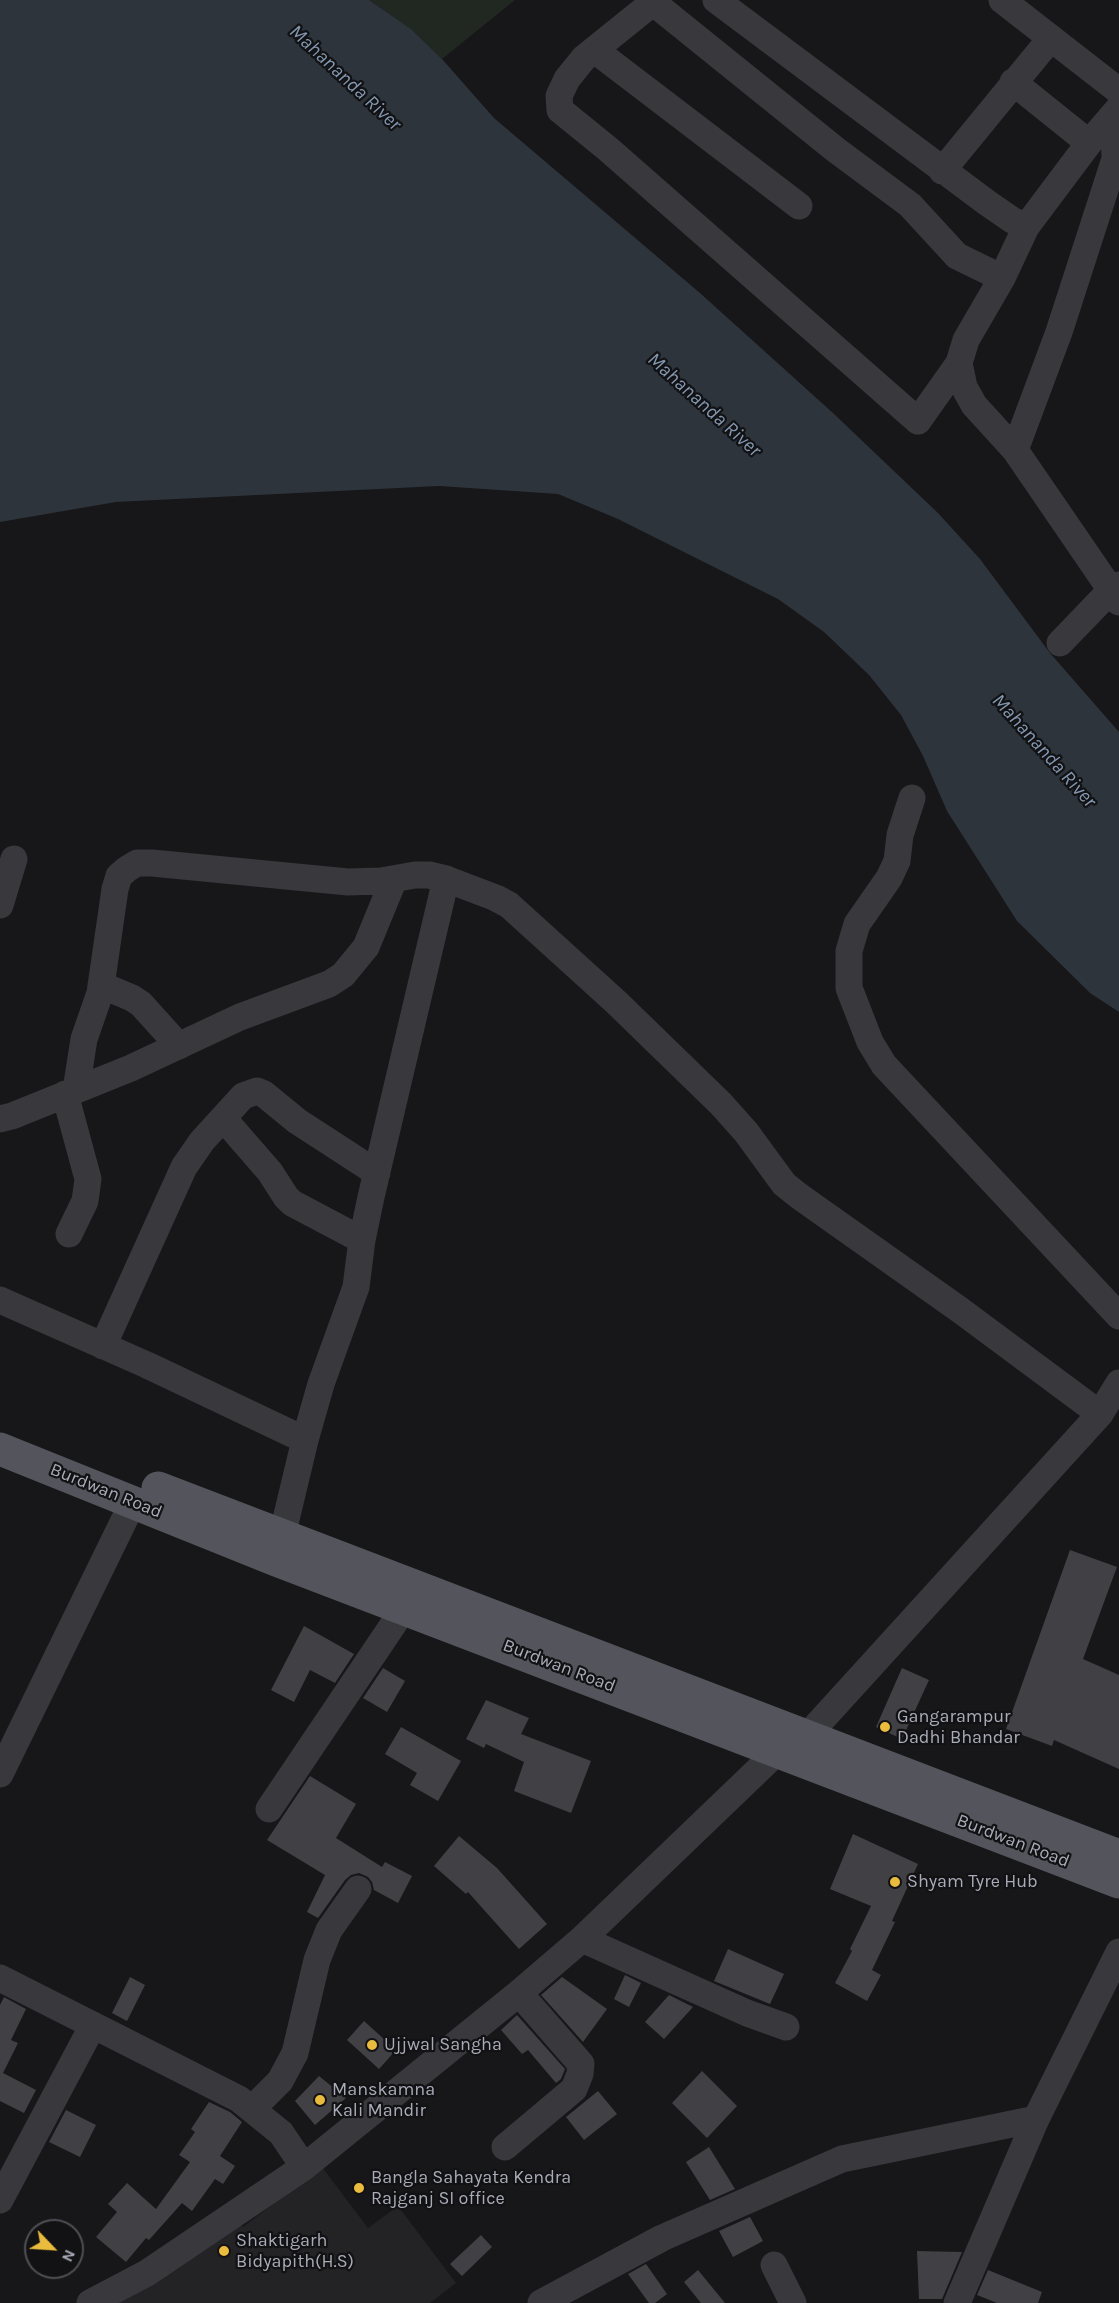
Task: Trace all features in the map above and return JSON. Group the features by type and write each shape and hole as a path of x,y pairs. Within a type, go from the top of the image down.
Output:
{"main road":[{"name":"Burdwan Road","path":"0,1425 926,1795 1119,1881"},
{"name":"Burdwan Road","path":"0,1449 276,1560 793,1743"},
{"name":"Burdwan Road","path":"926,1795 1119,1856"}],"street":[{"path":"716,0 942,171 1012,220 1026,227"},
{"path":"1002,0 1051,38 1117,104 1115,159 1059,332 1015,450"},
{"path":"1002,278 957,256 910,205 836,150 653,1 596,51 584,58 567,79 559,96 560,110 608,149 918,421 959,363 966,340 1002,278 1026,227 1117,104"},
{"path":"942,171 1051,38"},
{"path":"596,51 799,206"},
{"path":"1013,82 1089,143"},
{"path":"959,363 964,387 974,405 1015,450 1116,592 1060,643"},
{"path":"912,798 900,835 897,861 889,878 856,924 849,951 849,988 870,1042 884,1065 1119,1316"},
{"path":"0,905 14,859"},
{"path":"69,1234 85,1201 88,1179 71,1092 84,1038 98,1004 115,889 119,876 137,864 152,863 348,882 429,875 446,879 509,905 616,1002 721,1104 746,1132 784,1184 1100,1414"},
{"path":"0,1119 71,1092 240,1017 329,984 343,975 366,947 394,879"},
{"path":"282,1536 321,1384 352,1299 362,1240 446,879"},
{"path":"101,985 141,1004 179,1046"},
{"path":"103,1346 184,1167 202,1141 243,1096 258,1091 264,1094 297,1121 377,1173"},
{"path":"223,1118 270,1172 292,1203 301,1210 362,1240"},
{"path":"0,1300 305,1440"},
{"path":"90,2303 147,2273 304,2167 519,1993 582,1939 793,1743 1100,1414 1119,1383"},
{"path":"0,1774 133,1502"},
{"path":"269,1809 405,1607"},
{"path":"253,2108 280,2080 295,2053 317,1960 329,1930 358,1888"},
{"path":"582,1939 747,2013 786,2026"},
{"path":"957,2303 1036,2119 1119,1952"},
{"path":"0,1978 239,2099 253,2108 281,2133 304,2167"},
{"path":"505,2147 574,2089 581,2064 519,1993"},
{"path":"0,2200 93,2025"},
{"path":"541,2303 662,2238 842,2159 1036,2119"},
{"path":"774,2265 793,2303"}],"shaded area":[{"path":"369,0 515,0 442,59 411,29"},
{"path":"322,2167 368,2228 398,2206 456,2283 430,2303 110,2303 233,2220 243,2227"}],"water":[{"name":"Mahananda River","path":"0,0 369,0 411,29 442,59 494,118 700,293 833,413 938,513 980,559 1050,653 1119,732 1119,1012 1090,993 1017,921 947,811 923,756 901,715 869,675 824,632 778,599 618,519 558,494 439,486 116,502 0,522"}],"building":[{"path":"1070,1550 1117,1567 1083,1659 1119,1675 1119,1769 1054,1740 1052,1746 1006,1729"},
{"path":"304,1626 354,1654 335,1683 310,1670 294,1702 271,1690"},
{"path":"383,1668 405,1681 387,1712 363,1698"},
{"path":"902,1668 929,1680 902,1739 876,1727"},
{"path":"486,1700 529,1718 521,1734 591,1761 571,1813 514,1791 524,1762 486,1744 484,1748 466,1739"},
{"path":"401,1727 461,1761 438,1801 410,1785 417,1773 385,1754"},
{"path":"310,1776 356,1804 336,1838 382,1867 385,1862 412,1876 398,1903 374,1890 368,1877 359,1873 345,1880 318,1918 307,1912 325,1875 267,1840"},
{"path":"853,1834 918,1864 892,1921 895,1922 872,1970 881,1975 867,2001 835,1983 852,1951 850,1949 871,1906 830,1889"},
{"path":"459,1836 497,1868 547,1924 519,1949 468,1892 466,1894 434,1866"},
{"path":"728,1949 784,1974 770,2004 714,1981"},
{"path":"625,1975 641,1983 629,2007 614,1999"},
{"path":"130,1977 145,1985 127,2021 112,2013"},
{"path":"562,1977 607,2009 583,2042 541,1995"},
{"path":"669,1995 693,2007 664,2039 645,2022"},
{"path":"4,1997 26,2009 11,2040 18,2043 3,2073 36,2090 24,2113 0,2101 0,2005"},
{"path":"517,2015 565,2069 561,2079 556,2083 528,2050 522,2054 501,2030"},
{"name":"Ujjwal Sangha","path":"364,2021 396,2050 379,2069 347,2040"},
{"path":"702,2071 737,2106 707,2138 672,2103"},
{"name":"Manskamna Kali Mandir","path":"319,2076 346,2098 315,2125 295,2101"},
{"path":"598,2091 617,2114 584,2140 566,2117"},
{"path":"209,2102 230,2112 242,2122 220,2156 235,2166 223,2184 215,2179 192,2211 182,2203 149,2240 146,2238 126,2262 96,2237 117,2212 108,2204 127,2183 156,2209 190,2162 179,2155 195,2132 191,2129"},
{"path":"66,2110 96,2125 80,2157 49,2142"},
{"path":"709,2147 735,2189 710,2200 686,2162"},
{"path":"750,2217 763,2241 733,2257 719,2231"},
{"path":"481,2235 492,2247 462,2276 450,2264"},
{"path":"917,2251 962,2252 942,2299 919,2299"},
{"path":"646,2264 667,2294 655,2303 649,2303 628,2274"},
{"path":"698,2270 725,2303 701,2303 684,2282"},
{"path":"988,2270 1042,2292 1038,2303 997,2303 977,2295"}],"place":[{"name":"Gangarampur Dadhi Bhandar","path":"885,1727"},
{"name":"Shyam Tyre Hub","path":"895,1882"},
{"name":"Ujjwal Sangha","path":"372,2045"},
{"name":"Manskamna Kali Mandir","path":"320,2100"},
{"name":"Bangla Sahayata Kendra Rajganj SI office","path":"359,2188"},
{"name":"Shaktigarh Bidyapith(H.S)","path":"224,2251"}]}
